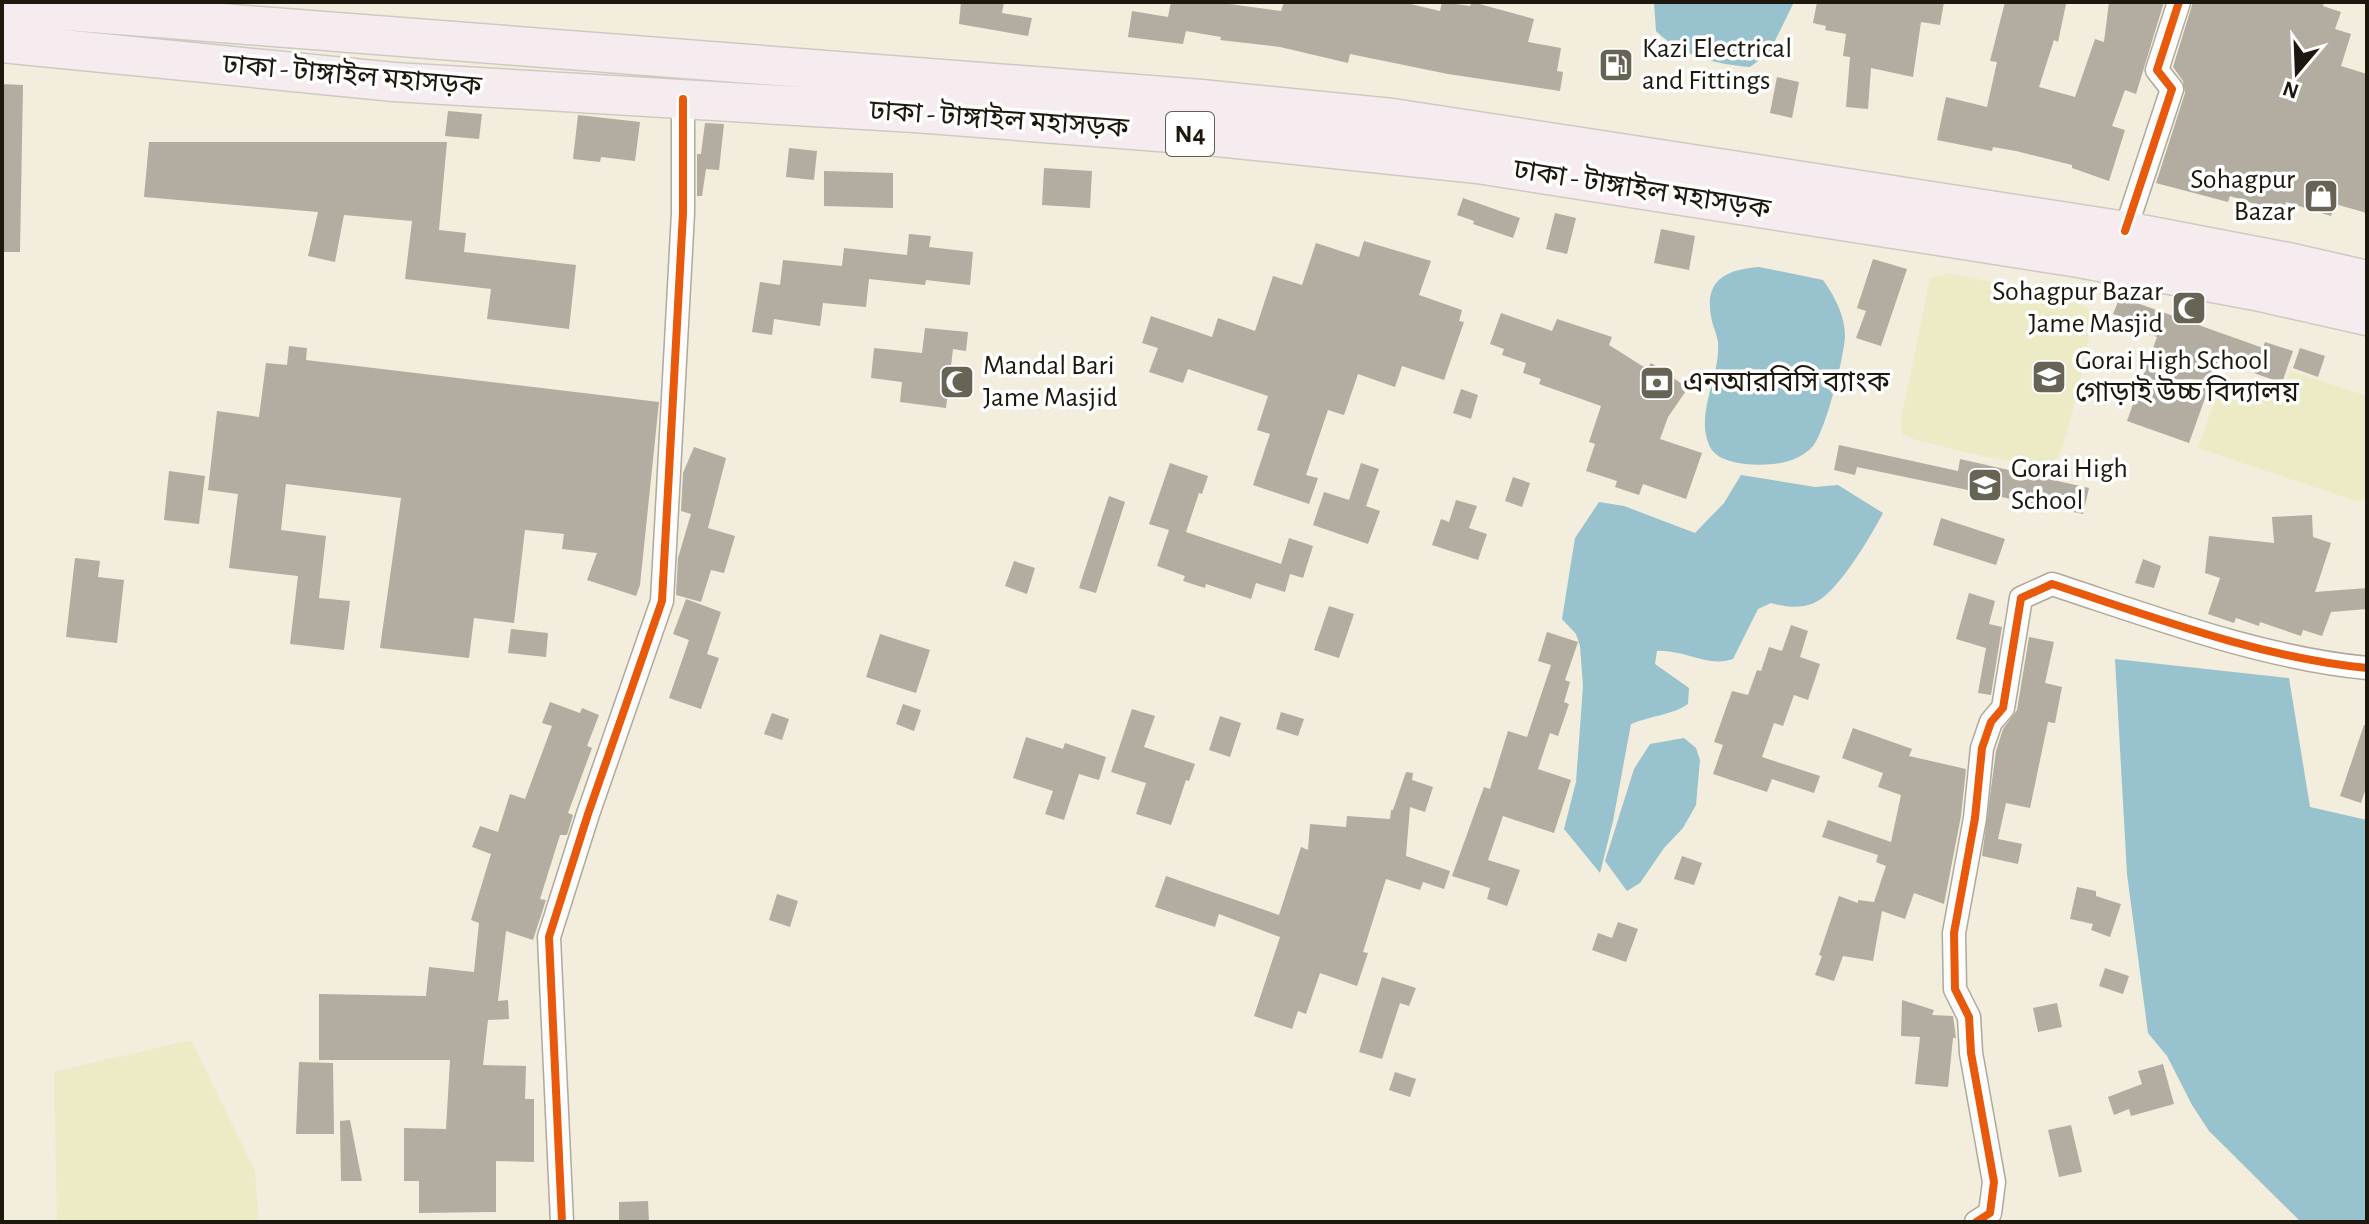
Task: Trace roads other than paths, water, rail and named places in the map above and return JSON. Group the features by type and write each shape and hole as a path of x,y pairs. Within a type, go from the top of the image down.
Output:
{"highway":[{"name":"ঢাকা - টাঙ্গাইল মহাসড়ক","path":"2,6 1201,99 1392,118 2125,231 2367,280"},
{"path":"233,66 236,24"},
{"name":"ঢাকা - টাঙ্গাইল মহাসড়ক","path":"2,43 394,82 915,113 1198,135 1478,164 2079,258 2256,291 2367,316"}],"street":[{"path":"2125,231 2172,89 2157,70 2179,2"},
{"path":"562,1222 549,937 662,601 682,228 683,99"},
{"path":"1976,1222 1990,1213 1994,1182 1971,1053 1969,1017 1955,989 1954,933 1975,818 1982,748 1991,722 2003,708 2021,598 2052,584 2188,629 2331,665 2367,668"}],"water":[{"path":"1654,2 1794,2 1769,53 1750,67 1711,61 1676,47 1656,31"},
{"path":"1759,267 1823,280 1838,306 1845,335 1834,393 1813,446 1790,461 1763,465 1735,462 1715,454 1705,432 1706,406 1718,355 1710,311 1712,289 1724,276"},
{"path":"1741,475 1815,487 1838,485 1883,513 1853,563 1833,588 1808,605 1792,607 1771,603 1758,609 1733,659 1714,661 1657,651 1655,664 1689,688 1688,704 1631,724 1600,873 1564,829 1576,782 1583,686 1580,646 1576,634 1562,619 1575,538 1599,502 1624,506 1695,533 1724,503"},
{"path":"2115,659 2289,678 2310,807 2367,820 2367,1222 2301,1222 2209,1131 2167,1056 2148,1033 2127,874"},
{"path":"1684,738 1696,748 1700,760 1696,805 1683,828 1664,848 1640,883 1627,891 1605,861 1634,769 1650,744"}],"place":[{"name":"Kazi Electrical and Fittings","path":"1616,65"},
{"name":"Sohagpur Bazar","path":"2321,196"},
{"name":"Sohagpur Bazar Jame Masjid","path":"2189,308"},
{"name":"Gorai High School গোড়াই উচ্চ বিদ্যালয়","path":"2049,377"},
{"name":"Mandal Bari Jame Masjid","path":"957,382"},
{"name":"এনআরবিসি ব্যাংক","path":"1657,383"},
{"name":"Gorai High School","path":"1985,485"}]}
